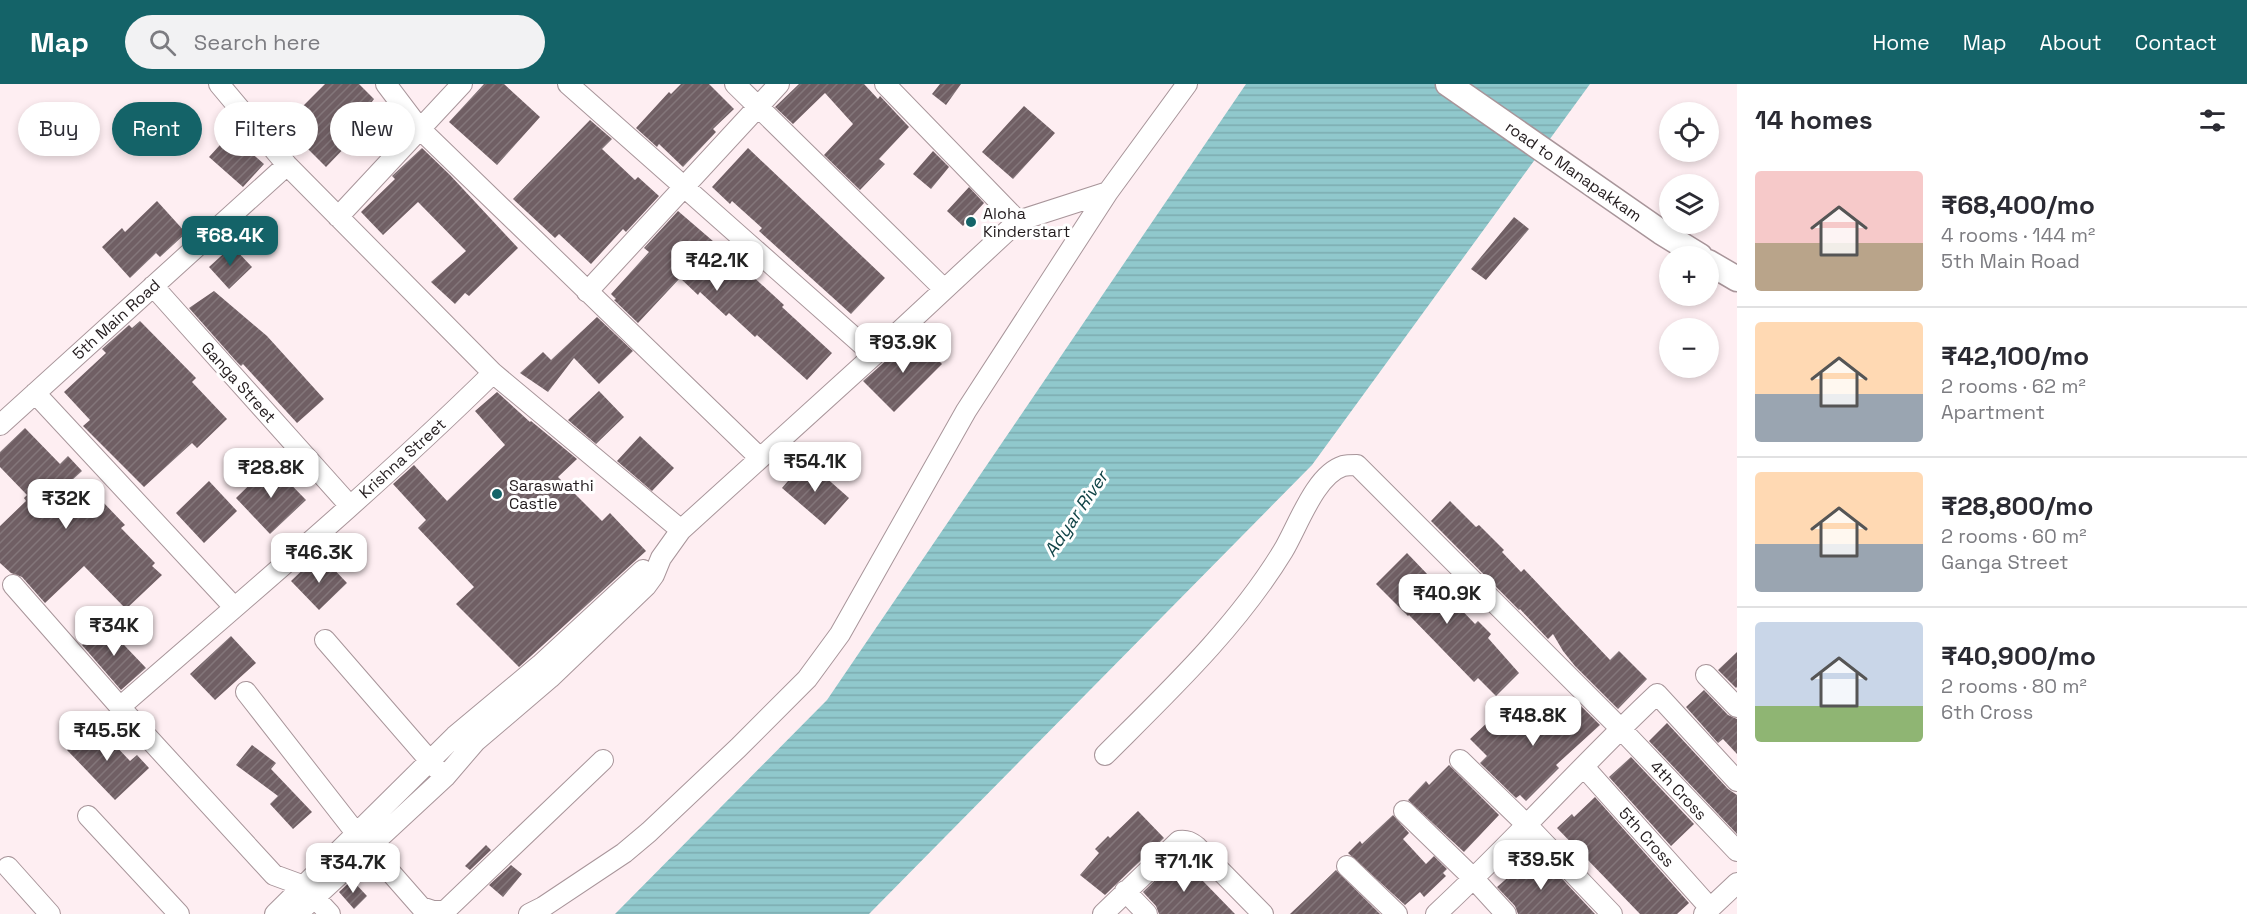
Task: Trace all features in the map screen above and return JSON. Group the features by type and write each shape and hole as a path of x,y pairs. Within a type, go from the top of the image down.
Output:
{"street":[{"path":"219,84 286,165 493,374 681,530"},
{"path":"386,84 420,129 760,458"},
{"path":"338,217 462,84"},
{"path":"568,84 874,355"},
{"path":"735,84 944,289"},
{"path":"587,291 779,84"},
{"path":"885,84 1018,221"},
{"path":"530,914 624,853 730,756 807,679 840,633 966,411 1108,192 1187,84"},
{"name":"road to Manapakkam","path":"1448,84 1684,246"},
{"name":"5th Main Road","path":"0,426 286,165"},
{"path":"275,914 369,848 445,777 475,742 545,671 646,586 654,575 661,558 681,530 1018,221 1108,192"},
{"path":"1719,268 1737,279"},
{"name":"Ganga Street","path":"153,286 350,506"},
{"name":"Krishna Street","path":"120,707 350,506 493,374"},
{"path":"35,393 234,607"},
{"name":"4th Cross","path":"1105,755 1201,659 1227,627 1284,550 1322,480 1343,466 1357,465 1620,728 1737,851"},
{"path":"13,585 120,707 274,875 310,891 330,914"},
{"path":"325,640 429,762 445,777"},
{"path":"297,914 310,891 356,833 474,719 545,671"},
{"path":"1706,675 1737,707"},
{"path":"246,692 356,833 421,907 434,911 445,910 603,760"},
{"path":"1436,914 1474,879 1620,728 1657,694 1737,781"},
{"path":"1460,760 1527,825 1612,914"},
{"name":"5th Cross","path":"1584,767 1707,911"},
{"path":"1404,811 1474,879 1506,914"},
{"path":"88,816 179,914"},
{"path":"1103,914 1179,841 1184,840 1190,841 1197,847 1263,914"},
{"path":"1347,866 1397,914"},
{"path":"8,867 50,914"},
{"path":"1707,911 1737,883"},
{"path":"1125,891 1147,914"}],"water":[{"name":"Adyar River","path":"1246,84 1590,84 1312,465 869,914 615,914 827,700"}],"building":[{"path":"325,84 359,84 374,99 372,102 330,102 330,156 337,156 326,167 315,156 318,156 318,102 307,102"},
{"path":"484,84 504,84 540,117 497,165 449,122"},
{"path":"681,84 709,84 734,109 713,129 716,132 683,167 659,144 657,147 636,128 669,92 671,94"},
{"path":"799,84 864,84 878,99 880,96 909,127 879,159 885,164 860,190 824,155 853,124 825,93 793,124 775,107"},
{"path":"940,84 961,84 946,105 932,94"},
{"path":"1024,106 1055,133 1013,179 982,152"},
{"path":"590,120 612,139 602,149 635,180 638,177 659,196 626,232 623,229 591,264 559,234 555,238 513,199"},
{"path":"422,148 518,248 469,296 465,293 455,304 431,282 466,251 418,202 383,235 361,212 395,179 392,176"},
{"path":"748,148 885,278 851,314 759,231 762,228 732,201 730,204 712,187"},
{"path":"933,151 949,167 931,189 913,174"},
{"path":"214,152 214,156 255,156 264,164 243,187 209,157"},
{"path":"969,187 984,203 963,226 947,211"},
{"path":"157,201 186,233 160,257 156,253 130,278 102,247 122,228 125,232"},
{"path":"678,211 784,305 782,307 832,353 807,380 757,335 755,337 729,313 726,316 700,292 698,295 680,278 638,323 614,300 616,299 611,294 649,252 644,248"},
{"path":"1514,217 1529,229 1486,280 1471,269"},
{"path":"232,246 252,267 229,289 209,267"},
{"path":"214,291 267,336 324,399 297,423 243,364 241,366 236,361 189,308"},
{"path":"597,317 633,351 599,384 574,358 548,392 520,373 543,352 551,360"},
{"path":"140,321 196,378 192,382 227,419 197,448 192,443 144,487 83,426 90,420 64,392 106,353 102,349 129,325 132,328"},
{"path":"914,336 942,364 894,412 863,381"},
{"path":"599,391 624,417 596,444 568,420"},
{"path":"497,392 530,422 577,459 558,477 602,521 610,513 646,551 519,667 456,604 474,587 418,528 426,520 393,484 414,465 447,501 505,445 475,411"},
{"path":"25,428 60,464 68,456 82,471 71,481 95,506 101,500 125,525 121,528 155,563 152,566 162,575 126,609 84,566 45,603 22,577 11,573 0,563 0,526 26,501 24,498 27,495 0,467 0,452"},
{"path":"640,436 674,468 652,491 617,461"},
{"path":"806,460 849,498 825,525 782,488"},
{"path":"271,464 306,500 270,534 236,498"},
{"path":"209,481 237,511 204,543 176,513"},
{"path":"1450,501 1504,550 1502,552 1521,572 1524,569 1610,660 1619,651 1647,679 1618,709 1575,666 1553,634 1548,639 1431,521"},
{"path":"1407,553 1475,624 1478,621 1491,634 1488,638 1519,673 1496,696 1478,678 1474,682 1376,584"},
{"path":"313,560 322,569 328,563 347,583 319,610 291,581"},
{"path":"104,624 146,668 121,690 82,645"},
{"path":"231,636 256,663 215,700 190,674"},
{"path":"1737,652 1737,687 1736,688 1718,670"},
{"path":"1704,690 1728,715 1737,719 1737,754 1723,739 1718,743 1686,707"},
{"path":"1540,700 1559,718 1576,701 1600,725 1556,765 1559,768 1526,801 1520,795 1516,798 1480,763 1487,756 1470,739 1491,719 1506,734"},
{"path":"1667,723 1728,789 1737,795 1737,834 1649,741"},
{"path":"95,724 130,761 137,755 149,768 115,800 67,750"},
{"path":"252,745 276,763 271,769 312,812 293,829 270,804 278,796 236,765"},
{"path":"1631,757 1694,824 1671,846 1609,777"},
{"path":"1449,765 1499,815 1464,852 1408,800 1426,781 1429,785"},
{"path":"1595,797 1689,903 1677,914 1640,914 1557,828 1572,814 1574,817"},
{"path":"1138,811 1164,838 1105,895 1080,875 1099,853 1095,849"},
{"path":"1393,815 1409,833 1403,839 1426,864 1434,856 1447,869 1443,873 1446,876 1424,897 1420,892 1405,905 1348,853 1360,841 1362,844"},
{"path":"486,845 491,850 470,870 465,866"},
{"path":"1537,852 1595,914 1518,914 1515,906 1497,887"},
{"path":"1179,857 1235,914 1159,914 1156,906 1143,892"},
{"path":"511,865 522,874 503,897 489,885"},
{"path":"1336,870 1380,914 1290,914 1308,897"},
{"path":"352,880 367,896 354,909 339,892"}],"place":[{"name":"Aloha Kinderstart","path":"971,222"},
{"name":"Saraswathi Castle","path":"497,494"}]}
